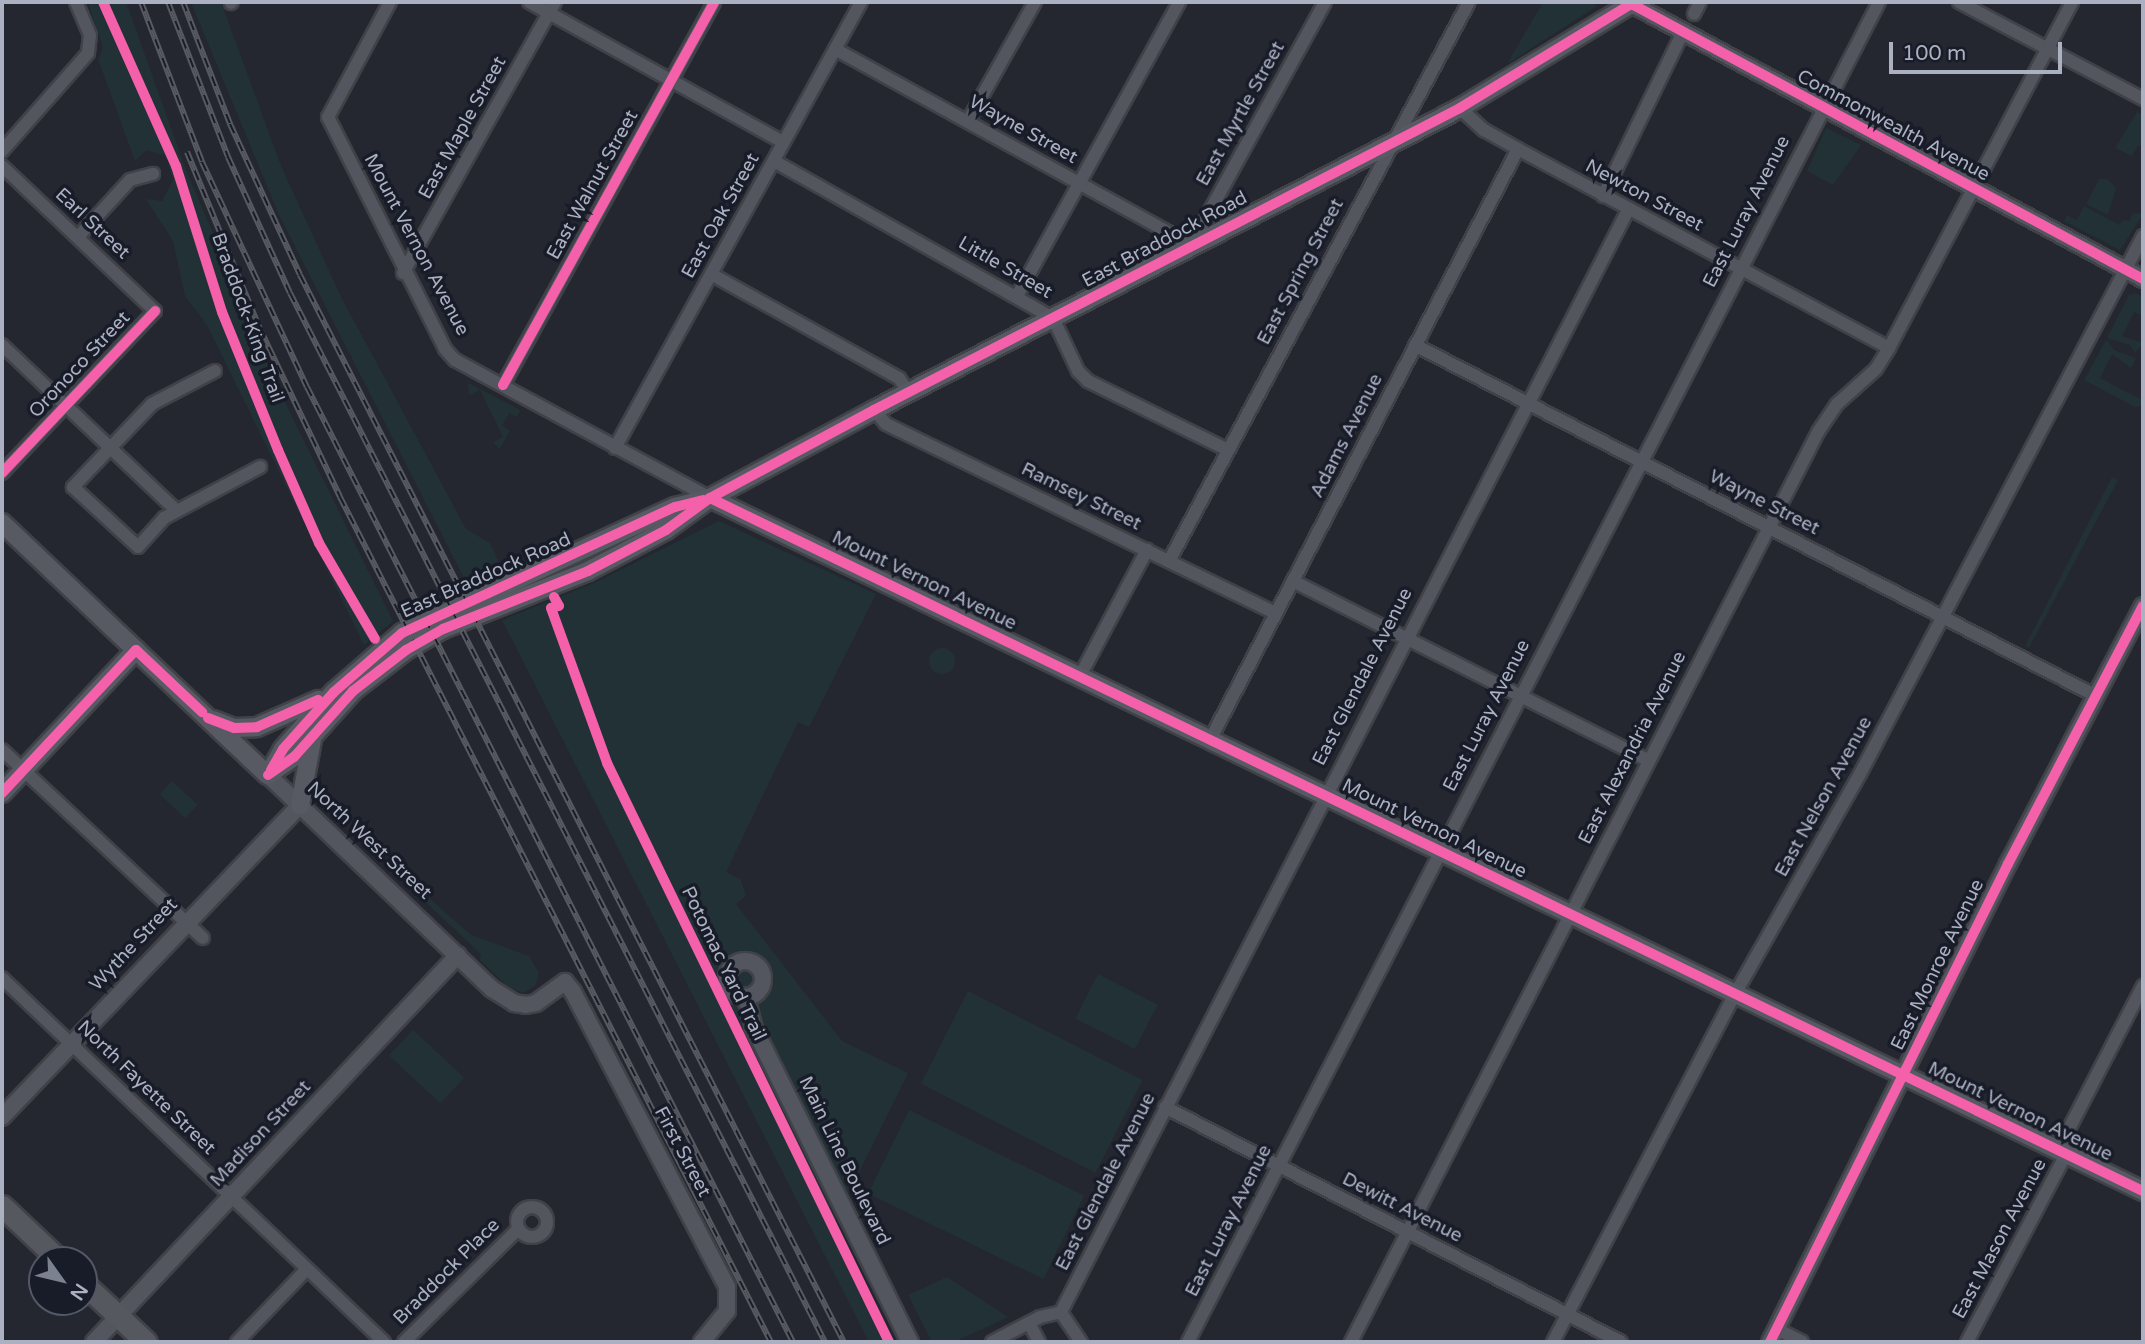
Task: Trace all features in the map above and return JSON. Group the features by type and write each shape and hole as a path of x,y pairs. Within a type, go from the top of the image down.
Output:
{"highway":[{"path":"2,1206 44,1246"},
{"path":"98,1298 146,1342"}],"main road":[{"name":"East Braddock Road","path":"268,775 294,757 353,691 406,650 443,629 588,571 667,530 710,498 874,410 1460,108 1631,2"},
{"name":"East Braddock Road","path":"268,775 284,749 334,692 379,649 443,611 542,572 675,507 710,498"},
{"name":"Mount Vernon Avenue","path":"710,498 2143,1191"},
{"name":"North West Street","path":"2,523 268,775"},
{"path":"2,793 136,650"},
{"path":"208,718 234,728 257,727 334,692"},
{"path":"300,805 305,760 317,730"}],"street":[{"path":"2,151 84,58 90,36 76,2"},
{"name":"Mount Vernon Avenue","path":"390,2 328,117 403,273 445,349 455,360 710,498"},
{"path":"529,2 552,7 671,81 783,142"},
{"name":"East Walnut Street","path":"503,385 714,2"},
{"name":"East Oak Street","path":"615,448 861,2"},
{"path":"968,121 1035,2"},
{"path":"1017,296 1179,2"},
{"name":"East Myrtle Street","path":"1191,245 1325,2"},
{"name":"East Spring Street","path":"1169,561 1469,2"},
{"name":"Commonwealth Avenue","path":"1631,2 1682,34 2143,279"},
{"path":"1694,15 1700,2"},
{"name":"East Luray Avenue","path":"1188,1342 1639,461 1878,2"},
{"path":"1959,2 2143,99"},
{"name":"East Alexandria Avenue","path":"1351,1342 1768,526 1827,418 1876,369 1889,348 2072,2"},
{"name":"East Maple Street","path":"403,273 552,7"},
{"path":"1603,196 1682,34"},
{"name":"Wayne Street","path":"835,49 1191,245"},
{"name":"Newton Street","path":"1460,108 1485,130 1518,149 1889,348"},
{"name":"Adams Avenue","path":"1210,740 1518,149"},
{"name":"Little Street","path":"774,161 1053,318 1078,371 1088,381 1228,450"},
{"name":"Earl Street","path":"2,166 156,311"},
{"path":"78,237 130,180 153,174"},
{"name":"East Glendale Avenue","path":"1063,1316 1165,1107 1526,403 1628,210"},
{"name":"East Nelson Avenue","path":"1553,1342 1735,994 1943,617 2143,236"},
{"path":"711,274 899,377 908,392"},
{"name":"Oronoco Street","path":"2,473 156,311"},
{"path":"2,345 177,511"},
{"name":"Wayne Street","path":"1415,345 2096,696"},
{"path":"215,371 152,404 73,487 138,547 177,511 260,467"},
{"name":"Ramsey Street","path":"874,410 886,424 1276,613"},
{"path":"1080,676 1147,550"},
{"path":"1293,581 1648,760"},
{"name":"East Monroe Avenue","path":"1773,1336 2143,606"},
{"path":"2,750 203,938"},
{"name":"North West Street","path":"268,775 492,989 514,1003 536,1003 565,982"},
{"name":"Wythe Street","path":"2,1117 184,923 300,805"},
{"name":"Madison Street","path":"94,1342 458,955"},
{"name":"North Fayette Street","path":"2,978 384,1342"},
{"name":"First Street","path":"565,982 593,1025 727,1287 727,1311 702,1342"},
{"name":"East Mason Avenue","path":"1967,1342 2143,986"},
{"name":"Main Line Boulevard","path":"746,997 754,1028 910,1342"},
{"name":"Dewitt Avenue","path":"1165,1107 1621,1342"},
{"name":"Braddock Place","path":"404,1342 518,1229"},
{"path":"237,1342 307,1269"},
{"path":"992,1342 1030,1323 1063,1316 1081,1342"},
{"path":"1030,1323 1040,1342"},
{"path":"1773,1336 1802,1342"}],"shaded area":[{"path":"88,2 126,2 186,170 290,413 393,621 364,645 207,325 185,296 173,241 146,199 162,201 173,180 166,156 146,150 135,161 98,59 103,48"},
{"path":"191,2 221,2 281,166 340,295 466,529 490,543 503,572 468,586 279,215"},
{"path":"1543,2 1593,2 1597,6 1507,64"},
{"path":"2137,112 2143,115 2143,147 2138,145 2132,156 2115,148"},
{"path":"1826,128 1861,145 1833,185 1807,171"},
{"path":"2099,179 2107,179 2116,188 2108,215 2086,204"},
{"path":"2084,206 2119,225 2123,220 2130,221 2132,213 2143,214 2120,250 2064,221 2067,215 2077,220"},
{"path":"2135,293 2143,297 2143,316 2134,312 2122,336 2143,343 2135,353 2130,345 2107,338 2129,295"},
{"path":"2106,340 2114,350 2136,358 2131,368 2112,354 2100,378 2140,399 2143,394 2143,405 2135,407 2084,380"},
{"path":"468,383 521,410 517,417 509,413 502,425 510,431 499,449 493,442 503,437 480,390 469,395"},
{"path":"2112,477 2118,480 2029,648 2025,646"},
{"path":"719,521 876,594 809,727 798,722 726,872 741,880 746,896 736,904 842,1041 908,1073 834,1223 894,1342 869,1342 502,620 594,583"},
{"path":"942,648 951,652 955,661 951,670 942,674 933,670 929,661 933,652"},
{"path":"172,781 198,805 185,818 160,794"},
{"path":"403,875 471,935 529,956 539,973 535,986 523,993 508,987 480,960 481,954 399,877"},
{"path":"1098,974 1158,1004 1135,1049 1075,1019"},
{"path":"968,991 1143,1080 1095,1173 921,1084"},
{"path":"413,1030 464,1078 440,1103 389,1056"},
{"path":"909,1110 1084,1195 1043,1279 868,1194"},
{"path":"947,1277 1008,1317 954,1342 932,1342 908,1295"}],"railway":[{"path":"141,2 202,162 307,387 793,1342"},
{"path":"168,2 228,157 290,293 825,1342"},
{"path":"183,2 230,124 300,275 844,1342"},
{"path":"187,152 260,329 340,497 771,1342"}],"cycle path":[{"name":"Braddock-King Trail","path":"103,2 176,166 222,312 278,450 319,543 375,639"},
{"path":"503,385 714,2"},
{"path":"1628,2 2143,279"},
{"path":"268,775 294,757 353,691 406,650 443,629 588,571 666,530 710,498 874,410 1460,108 1634,2"},
{"path":"2,473 155,311"},
{"path":"710,498 2143,1191"},
{"path":"271,770 283,749 334,692 402,633 675,507 703,500"},
{"name":"Potomac Yard Trail","path":"554,597 559,606 551,608 607,763 889,1342"},
{"path":"1770,1342 2008,864 2143,606"},
{"path":"2,793 136,650 202,712"},
{"path":"208,718 234,728 257,727 318,700"}]}
